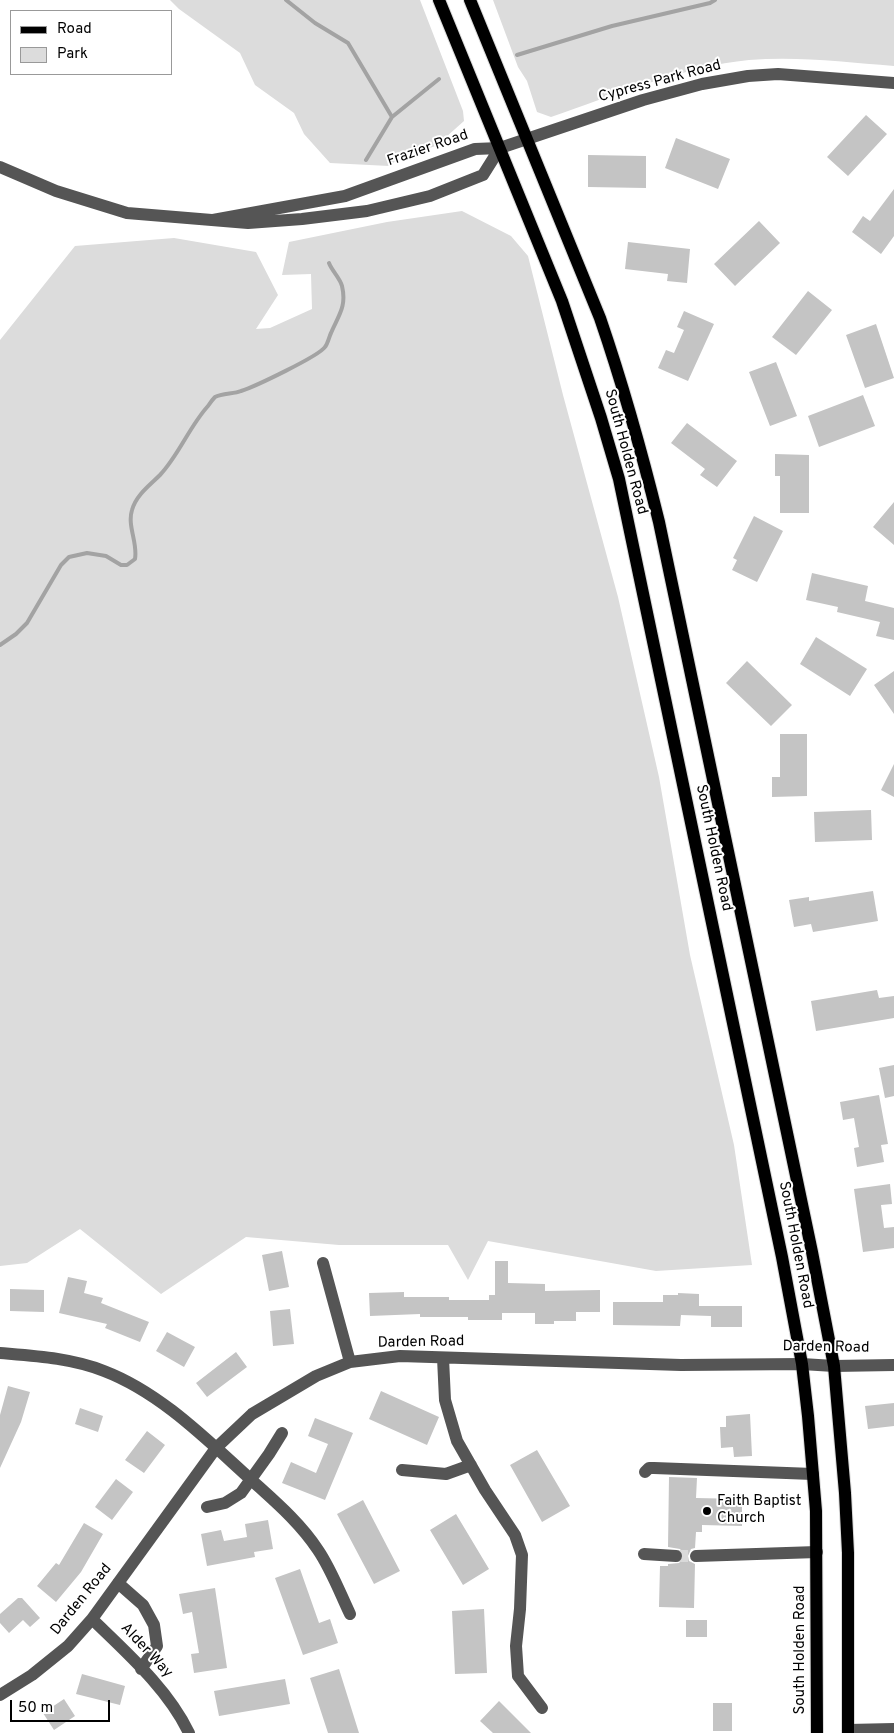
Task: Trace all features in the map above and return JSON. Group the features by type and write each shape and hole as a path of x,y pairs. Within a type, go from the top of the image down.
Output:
{"main road":[{"name":"South Holden Road","path":"439,0 562,301 619,479 782,1257 802,1364 813,1474 817,1552 817,1733"},
{"name":"South Holden Road","path":"470,0 600,318 619,372 639,441 667,561 812,1252 834,1366 848,1553 848,1731"}],"street":[{"name":"Cypress Park Road","path":"500,148 652,98 702,84 748,76 778,74 894,82"},
{"name":"Frazier Road","path":"213,220 345,196 475,149 500,148"},
{"name":"Frazier Road","path":"0,167 56,191 127,213 248,223 367,211 430,196 483,175 500,148"},
{"path":"323,1263 350,1362"},
{"path":"0,1353 38,1356 74,1362 104,1371 143,1390 216,1448 293,1518 318,1550 350,1614"},
{"name":"Darden Road","path":"0,1695 32,1675 68,1646 92,1619 216,1448 252,1414 316,1376 350,1362 400,1356 681,1365 894,1365"},
{"path":"443,1358 445,1400 457,1441 485,1490 515,1534 522,1555 520,1609 516,1646 518,1676 542,1708"},
{"path":"207,1507 225,1503 241,1494 282,1432"},
{"path":"402,1470 446,1474 471,1465"},
{"path":"645,1472 649,1468 654,1468 813,1474"},
{"path":"696,1556 817,1552"},
{"path":"644,1554 676,1556"},
{"path":"118,1583 143,1605 154,1626 157,1646 142,1669"},
{"name":"Alder Way","path":"92,1619 142,1669 180,1715 189,1733"},
{"path":"848,1731 894,1729"}],"green space":[{"path":"170,0 420,0 463,111 464,121 436,146 402,156 389,166 330,163 304,134 294,113 255,85 240,53 179,9"},
{"path":"493,0 894,0 894,66 785,59 725,63 674,75 551,117 537,112 527,81 518,67"},
{"path":"462,211 511,236 528,256 563,395 618,597 659,777 690,955 734,1145 752,1265 656,1271 488,1241 468,1280 448,1245 339,1245 246,1237 161,1294 80,1229 27,1263 0,1266 0,340 75,246 174,238 256,252 278,295 256,329 270,328 312,309 311,274 282,275 289,242 387,222"}],"building":[{"path":"866,115 887,134 848,176 827,157"},
{"path":"676,138 730,159 718,189 665,168"},
{"path":"588,155 646,156 646,188 588,187"},
{"path":"894,189 894,236 881,254 852,232 863,216 870,221"},
{"path":"759,221 780,243 735,286 714,264"},
{"path":"628,242 690,249 687,283 667,281 668,274 625,269"},
{"path":"808,291 832,310 796,355 772,337"},
{"path":"684,311 714,324 688,381 658,368 666,350 674,353 684,330 677,327"},
{"path":"876,324 894,378 865,388 846,335"},
{"path":"776,362 797,416 770,426 749,372"},
{"path":"863,395 875,426 819,447 808,416"},
{"path":"687,423 737,461 717,487 700,475 705,469 671,443"},
{"path":"775,454 809,455 809,513 780,513 780,476 775,476"},
{"path":"894,502 894,545 873,527"},
{"path":"754,516 783,531 757,582 732,570 737,560 733,558"},
{"path":"812,573 868,586 865,601 894,608 894,640 876,636 880,622 837,612 838,607 806,600"},
{"path":"816,637 867,669 850,696 800,664"},
{"path":"747,661 792,705 771,726 726,683"},
{"path":"894,671 894,714 874,685"},
{"path":"780,734 807,734 807,796 772,797 772,777 780,777"},
{"path":"894,764 894,797 881,790"},
{"path":"871,810 872,840 815,842 814,812"},
{"path":"873,891 878,921 813,932 811,924 794,927 789,900 809,897 809,901"},
{"path":"877,990 879,998 894,996 894,1018 816,1031 811,1001"},
{"path":"894,1065 894,1096 885,1098 879,1068"},
{"path":"879,1095 888,1144 881,1145 884,1162 857,1167 854,1148 859,1147 854,1118 843,1120 840,1102"},
{"path":"890,1184 892,1204 881,1205 884,1228 894,1227 894,1248 863,1252 854,1189"},
{"path":"282,1251 289,1287 269,1291 262,1255"},
{"path":"495,1261 508,1261 508,1283 545,1284 545,1291 600,1290 600,1312 576,1312 576,1321 554,1321 554,1324 535,1324 535,1313 502,1313 502,1320 468,1320 468,1317 420,1317 420,1314 370,1316 369,1293 404,1292 404,1297 449,1297 449,1300 489,1300 489,1295 495,1295"},
{"path":"68,1277 87,1281 84,1293 103,1298 101,1303 149,1322 140,1342 105,1328 107,1324 59,1313"},
{"path":"10,1289 44,1290 44,1312 10,1311"},
{"path":"678,1293 699,1294 699,1306 742,1306 742,1327 711,1327 711,1316 681,1315 680,1326 613,1325 613,1302 663,1302 663,1295 678,1295"},
{"path":"290,1309 294,1344 273,1346 270,1311"},
{"path":"167,1332 195,1347 184,1367 156,1351"},
{"path":"236,1352 247,1367 207,1397 196,1383"},
{"path":"8,1386 30,1392 21,1422 0,1468 0,1415"},
{"path":"381,1391 439,1417 427,1445 369,1419"},
{"path":"894,1403 894,1426 868,1429 865,1406"},
{"path":"80,1408 103,1416 98,1432 75,1424"},
{"path":"750,1414 752,1456 734,1457 733,1447 721,1448 720,1427 726,1427 726,1416"},
{"path":"315,1418 353,1433 325,1500 282,1483 291,1462 316,1473 328,1444 308,1436"},
{"path":"147,1431 165,1445 144,1473 125,1460"},
{"path":"537,1450 570,1506 542,1522 510,1465"},
{"path":"669,1477 697,1478 696,1498 742,1499 742,1526 702,1525 702,1532 696,1532 695,1548 691,1549 688,1556 689,1561 695,1564 694,1608 659,1607 660,1566 679,1563 684,1557 680,1549 668,1547"},
{"path":"116,1479 133,1492 112,1520 95,1507"},
{"path":"363,1500 400,1571 374,1584 337,1514"},
{"path":"456,1514 489,1569 463,1585 430,1530"},
{"path":"268,1520 273,1549 254,1552 255,1557 207,1566 201,1534 221,1530 224,1541 247,1537 245,1524"},
{"path":"84,1523 103,1534 81,1572 56,1602 37,1586 56,1563 59,1565"},
{"path":"300,1569 319,1623 330,1619 338,1643 303,1655 275,1578"},
{"path":"215,1588 227,1668 194,1673 191,1654 199,1653 192,1612 183,1614 179,1594"},
{"path":"18,1598 22,1598 40,1618 30,1627 23,1620 9,1633 0,1623 0,1614"},
{"path":"484,1609 487,1673 455,1674 452,1611"},
{"path":"686,1620 707,1620 707,1637 686,1637"},
{"path":"339,1669 359,1733 328,1733 310,1678"},
{"path":"82,1674 125,1686 120,1705 76,1694"},
{"path":"285,1679 290,1704 219,1716 214,1691"},
{"path":"64,1699 75,1716 54,1730 43,1713"},
{"path":"499,1701 531,1733 493,1733 480,1721"},
{"path":"713,1703 732,1703 732,1731 713,1731"}],"waterway":[{"path":"286,0 315,23 348,43 392,117"},
{"path":"517,55 612,26 710,3 715,0"},
{"path":"366,160 392,117 439,79"},
{"path":"0,645 16,634 27,623 61,565 69,557 87,553 106,556 121,565 127,565 135,559 136,553 131,522 134,505 144,491 167,467 201,414 215,397 238,392 259,384 299,364 325,347 343,306 341,283 329,263"}],"tunnel":[{"path":"676,1556 696,1556"}],"place":[{"name":"Faith Baptist Church","path":"707,1511"}]}
